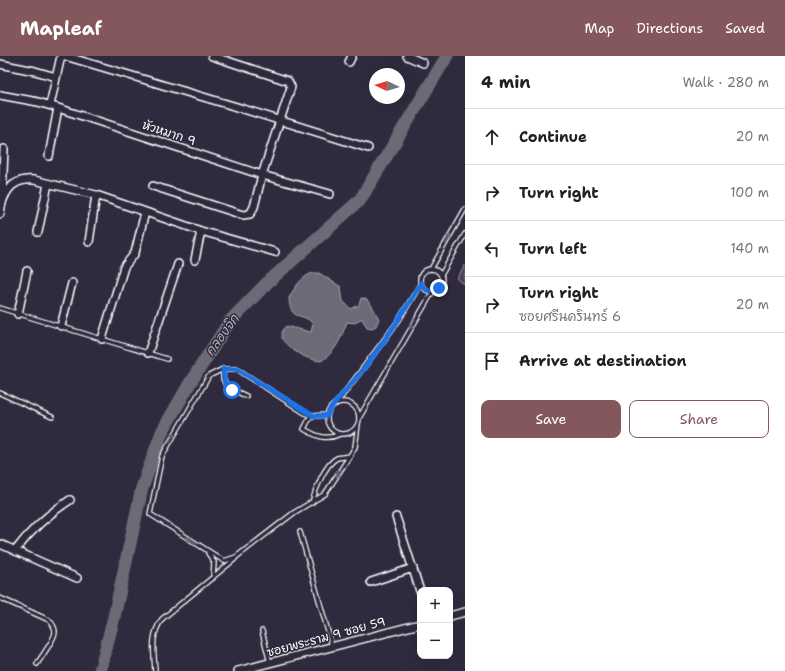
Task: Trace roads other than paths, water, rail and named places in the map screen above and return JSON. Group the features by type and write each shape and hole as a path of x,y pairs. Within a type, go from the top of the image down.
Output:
{"street":[{"path":"50,105 61,56"},
{"path":"65,56 368,148"},
{"path":"153,186 247,215 250,214 254,207 262,175 291,87 288,82 212,56"},
{"path":"407,56 423,63"},
{"path":"0,64 56,77"},
{"name":"หัวหมาก 9","path":"0,95 50,105 262,175 330,194"},
{"path":"49,156 58,108"},
{"path":"0,214 4,149"},
{"path":"1,199 16,183 27,179 96,195 201,231 275,252"},
{"path":"38,232 48,184"},
{"path":"89,242 96,195"},
{"path":"102,339 124,267 135,252 145,212"},
{"path":"195,260 201,231"},
{"path":"148,353 178,264"},
{"path":"18,314 27,271"},
{"path":"61,326 72,283"},
{"path":"14,551 31,531 57,508 70,500"},
{"path":"396,517 419,587"},
{"path":"0,544 77,578"},
{"path":"370,582 413,568"},
{"path":"453,615 465,612"},
{"name":"ซอยพระราม 9 ซอย 59","path":"238,671 270,664 417,625"}],"lane":[{"path":"340,434 335,432 328,425 327,416 329,411 336,404 399,320 421,283 422,274 431,269 465,209"},
{"path":"155,671 153,636 156,627 162,619 295,512 325,494 355,446 359,418 433,291 441,285 441,275 465,234"},
{"path":"431,269 437,270 441,275"},
{"path":"421,283 427,290 433,291"},
{"path":"0,308 167,358"},
{"path":"236,558 224,561 150,514 162,456 203,384 209,376 223,369 237,369 311,415 320,417 327,416"},
{"path":"223,369 223,379 227,387 246,396"},
{"path":"0,393 52,417"},
{"path":"336,404 347,402 352,404 356,408 359,418"},
{"path":"311,415 304,429 322,438 332,438 340,434 350,432 358,425"},
{"path":"312,503 315,488 333,461 338,458 350,456"},
{"path":"300,532 332,647"},
{"path":"206,550 214,562 213,578"},
{"path":"0,598 49,620 54,626 55,632 53,639 37,664"},
{"path":"262,631 270,664"}],"waterway":[{"name":"คลองจิก","path":"100,671 114,617 142,488 162,432 190,383 230,321 267,283 360,200 447,56"}]}
